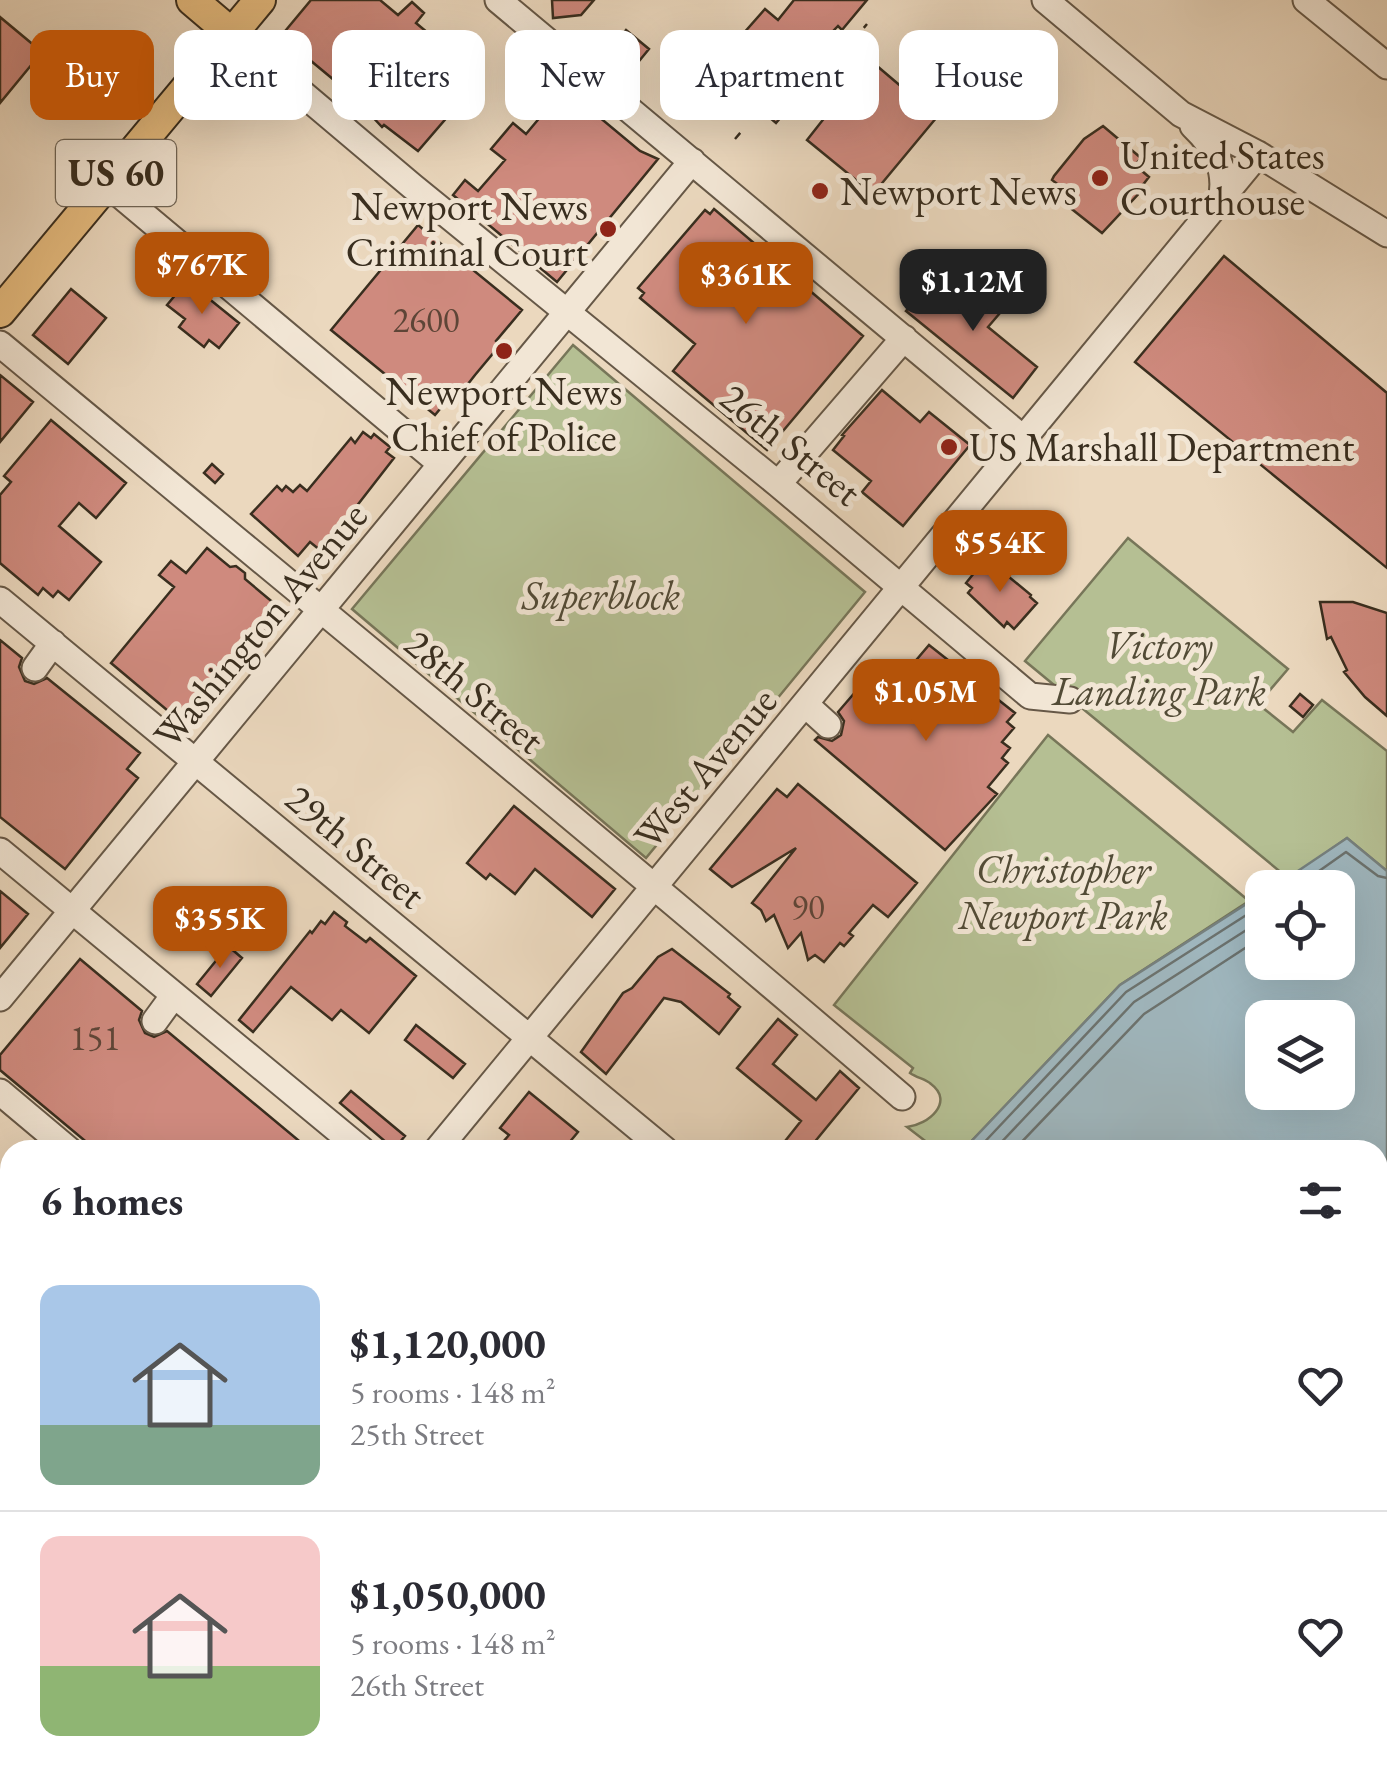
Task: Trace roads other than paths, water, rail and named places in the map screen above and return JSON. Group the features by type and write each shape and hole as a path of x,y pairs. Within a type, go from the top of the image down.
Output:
{"main road":[{"name":"26th Street","path":"192,0 227,30"},
{"name":"US 60","path":"235,30 260,0"},
{"name":"US 60","path":"0,312 174,104"}],"street":[{"path":"498,0 1025,440"},
{"path":"1045,0 1208,140 1226,182 1221,200"},
{"path":"1306,0 1387,66"},
{"name":"26th Street","path":"312,100 1030,696 1070,700"},
{"path":"1181,114 1258,154 1387,234"},
{"name":"West Avenue","path":"446,1140 1258,154"},
{"name":"Washington Avenue","path":"0,998 692,161"},
{"path":"107,184 442,464"},
{"path":"778,484 904,338"},
{"name":"28th Street","path":"0,344 902,1097"},
{"name":"29th Street","path":"0,600 653,1140"},
{"path":"35,668 52,643"},
{"path":"806,705 828,725"},
{"path":"0,852 350,1140"},
{"path":"154,1021 174,994"},
{"path":"0,1092 57,1140"}],"water":[{"path":"1347,838 1387,871 1387,1140 973,1140 1120,985 1245,905 1245,980 1355,980 1355,870 1299,870"}],"place":[{"name":"United States Courthouse","path":"1100,178"},
{"name":"Newport News","path":"820,191"},
{"name":"Newport News Criminal Court","path":"608,229"},
{"name":"Newport News Chief of Police","path":"504,351"},
{"name":"US Marshall Department","path":"949,447"}],"park label":[{"name":"Superblock","path":"601,595"},
{"name":"Victory Landing Park","path":"1159,668"},
{"name":"Christopher Newport Park","path":"1063,892"}]}
